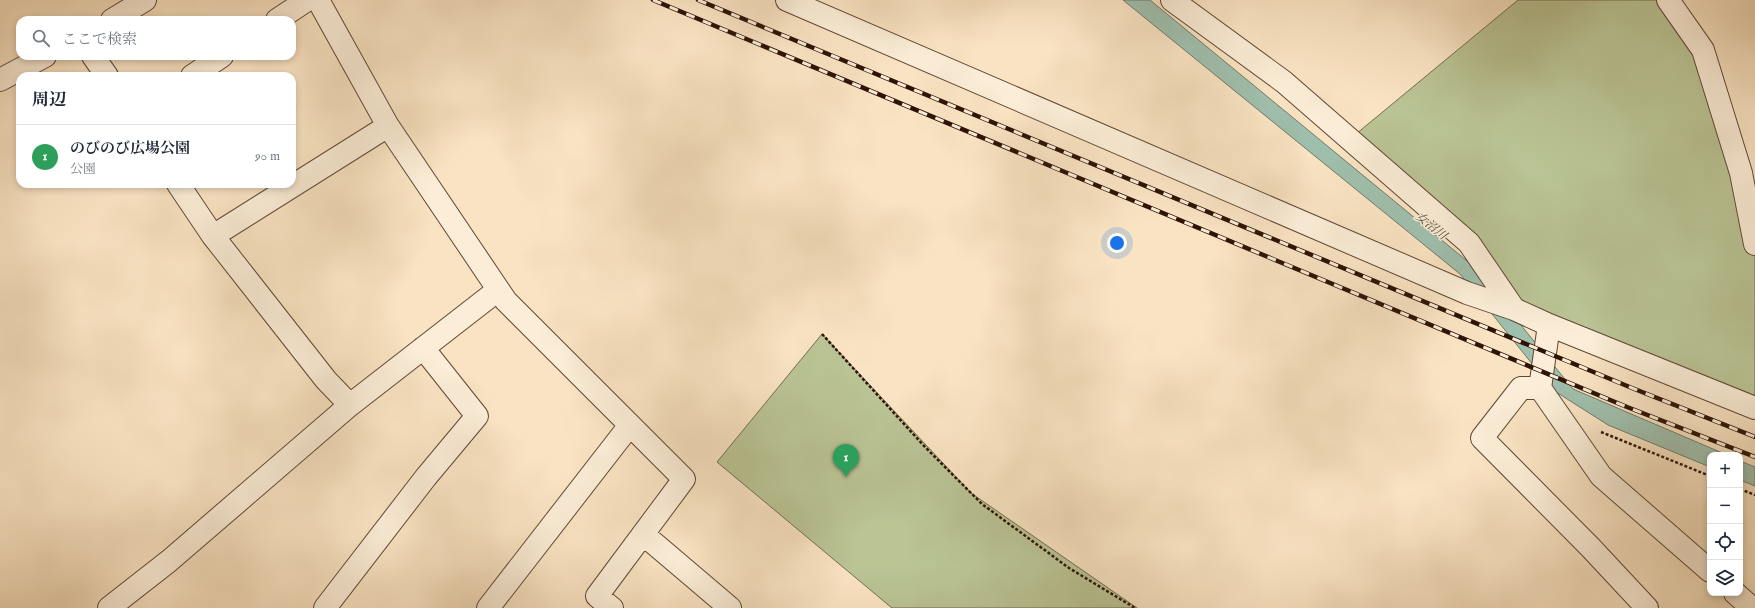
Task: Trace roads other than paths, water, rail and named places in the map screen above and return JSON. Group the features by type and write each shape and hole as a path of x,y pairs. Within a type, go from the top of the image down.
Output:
{"street":[{"path":"119,16 145,0"},
{"path":"283,16 307,0"},
{"path":"318,0 388,126 506,301 684,479 597,596 612,608"},
{"path":"787,0 1468,293 1514,309 1549,325 1755,408"},
{"path":"1172,0 1284,82 1469,243 1514,309"},
{"path":"1668,0 1703,50 1741,173 1750,192 1755,244"},
{"path":"0,80 38,60"},
{"path":"97,60 104,72"},
{"path":"198,72 216,60"},
{"path":"296,184 388,126"},
{"path":"181,188 213,236 326,380 350,405"},
{"path":"213,236 289,188"},
{"path":"109,608 169,561 350,405 498,290"},
{"path":"1549,325 1540,387 1600,476 1707,568"},
{"path":"325,608 426,477 477,416 423,348"},
{"path":"1540,387 1521,388 1482,438 1591,548 1647,608"},
{"path":"488,608 630,425"},
{"path":"643,534 730,608"},
{"path":"1738,596 1752,608"}],"railway":[{"path":"653,0 1627,407 1755,457"},
{"path":"698,0 1632,388 1755,437"}],"place":[{"name":"のびのび広場公園","path":"846,477"}],"water label":[{"name":"女沼川","path":"1431,226"}]}
